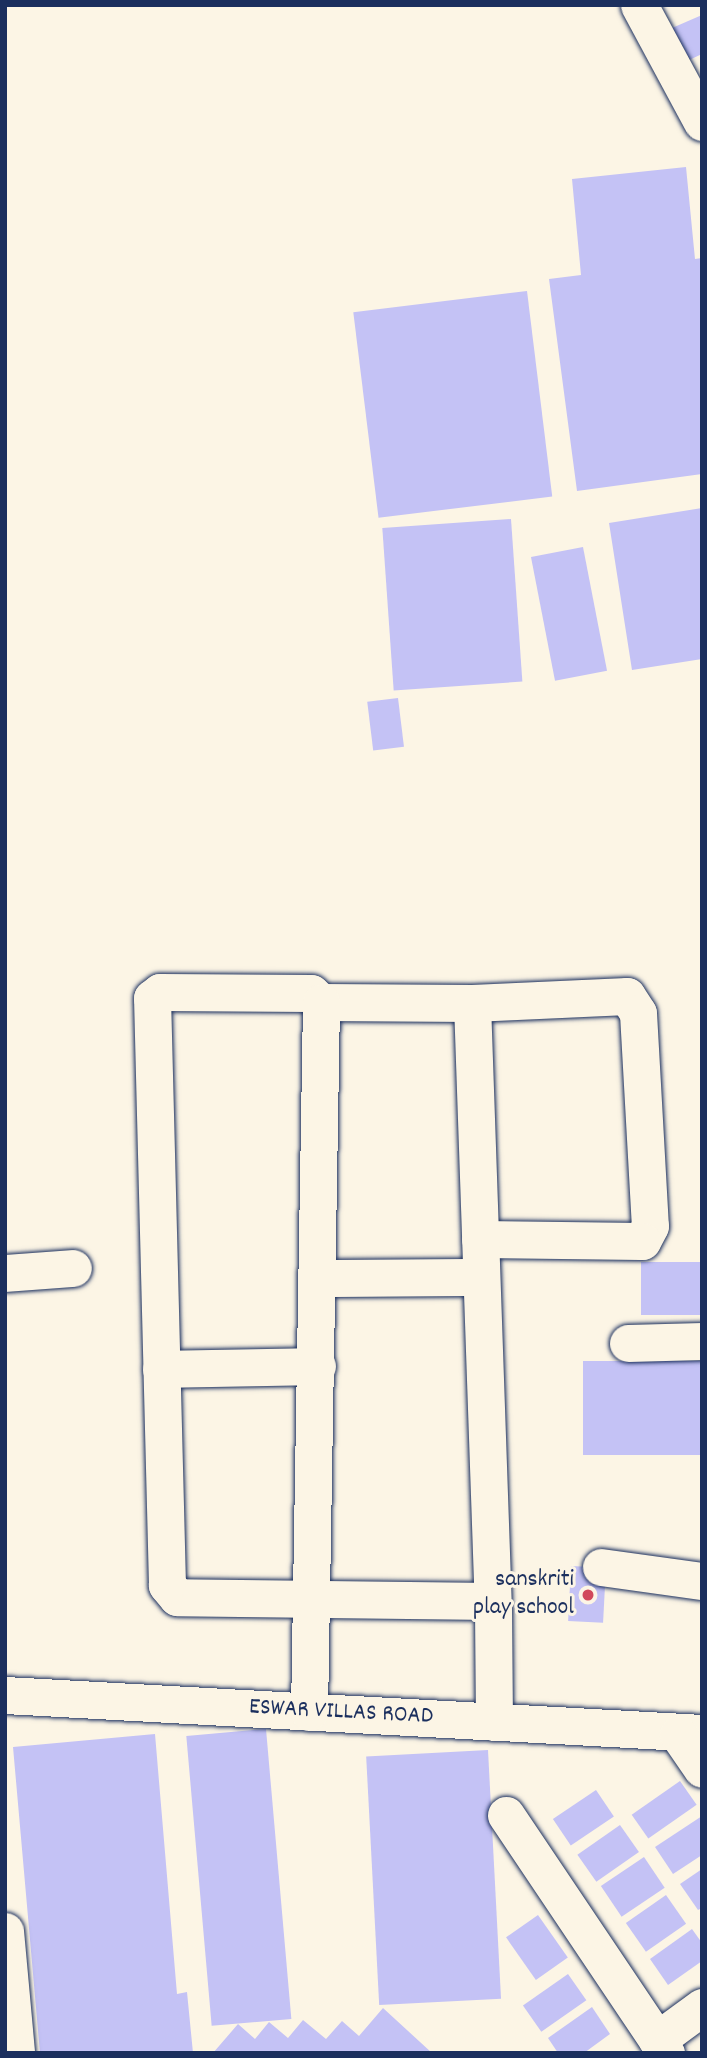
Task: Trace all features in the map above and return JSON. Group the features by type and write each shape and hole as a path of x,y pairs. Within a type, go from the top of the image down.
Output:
{"street":[{"path":"639,5 702,122"},
{"path":"480,1239 642,1241 650,1226 638,1013 628,996 472,1003 321,1002 311,993 160,992 152,998 167,1585 177,1597 492,1601"},
{"path":"309,1712 319,1278 321,1002"},
{"path":"472,1003 494,1722"},
{"path":"5,1273 73,1268"},
{"path":"319,1278 481,1277"},
{"path":"628,1343 702,1341"},
{"path":"161,1369 317,1366"},
{"path":"601,1567 702,1581"},
{"name":"ESWAR VILLAS ROAD","path":"5,1695 690,1734 702,1769"},
{"path":"506,1815 661,2047 702,2007"},
{"path":"5,1931 16,2053"}],"building":[{"path":"702,15 702,54 687,61 672,28"},
{"path":"686,167 695,259 702,258 702,474 577,491 549,279 581,275 572,179"},
{"path":"527,291 552,496 379,518 353,312"},
{"path":"702,508 702,659 632,670 609,523"},
{"path":"511,519 522,682 394,691 382,528"},
{"path":"583,547 607,671 555,681 531,557"},
{"path":"398,698 404,747 373,750 367,702"},
{"path":"641,1262 702,1262 702,1315 641,1315"},
{"path":"583,1361 702,1361 702,1455 583,1455"},
{"name":"sanskriti play school","path":"571,1566 606,1568 603,1623 568,1621"},
{"path":"266,1729 291,2019 212,2026 186,1736"},
{"path":"155,1734 177,1994 187,1992 193,2053 40,2053 13,1747"},
{"path":"488,1750 501,1999 379,2005 366,1756"},
{"path":"680,1781 697,1805 648,1839 632,1815"},
{"path":"596,1790 614,1817 571,1846 553,1819"},
{"path":"702,1816 702,1855 673,1874 655,1847"},
{"path":"620,1825 639,1852 596,1882 577,1855"},
{"path":"644,1857 665,1888 622,1917 601,1886"},
{"path":"702,1869 702,1908 698,1910 680,1884"},
{"path":"666,1895 686,1924 646,1952 626,1923"},
{"path":"538,1915 568,1958 536,1980 506,1937"},
{"path":"692,1929 702,1943 702,1961 668,1985 650,1959"},
{"path":"568,1974 586,2000 541,2032 523,2006"},
{"path":"592,2007 610,2034 584,2053 558,2053 548,2038"},
{"path":"383,2008 432,2053 213,2053 238,2024 255,2039 269,2022 288,2038 303,2020 326,2039 342,2021 359,2036"}],"place":[{"name":"sanskriti play school","path":"588,1595"}]}
